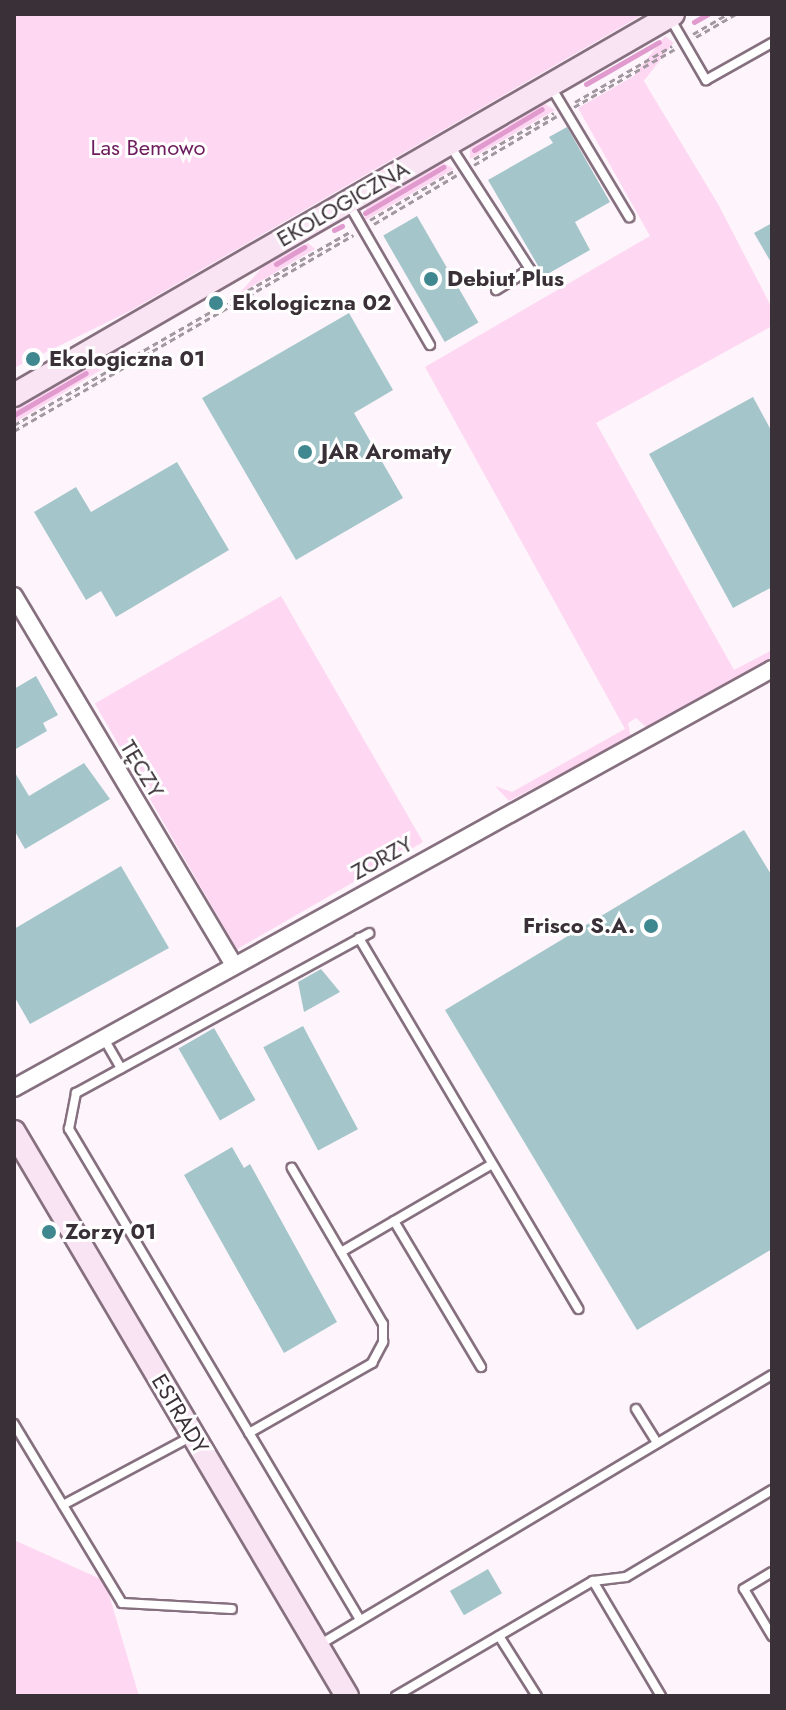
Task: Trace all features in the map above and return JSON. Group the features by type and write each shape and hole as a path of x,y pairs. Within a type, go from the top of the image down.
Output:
{"street":[{"name":"EKOLOGICZNA","path":"14,395 671,15"},
{"name":"TĘCZY","path":"14,596 233,964"},
{"name":"ZORZY","path":"14,1088 233,964 772,669"},
{"name":"ESTRADY","path":"14,1132 347,1696"}],"lane":[{"path":"671,15 706,80 772,43"},
{"path":"550,86 629,217"},
{"path":"449,143 465,170 483,187 530,269 496,290"},
{"path":"348,202 430,345"},
{"path":"359,1618 69,1129 76,1093 369,933"},
{"path":"359,938 578,1309"},
{"path":"103,1036 121,1068"},
{"path":"341,1252 492,1164"},
{"path":"249,1433 372,1363 383,1342 383,1324 292,1168"},
{"path":"394,1221 481,1367"},
{"path":"318,1646 359,1618 772,1375"},
{"path":"636,1409 657,1443"},
{"path":"14,1424 122,1603 232,1609"},
{"path":"63,1505 193,1435"},
{"path":"396,1696 593,1581 626,1577 772,1490"},
{"path":"772,1572 744,1589 772,1636"},
{"path":"593,1581 661,1696"},
{"path":"499,1636 537,1696"}],"path":[{"path":"14,431 736,14"}],"green space":[{"name":"Las Bemowo","path":"14,14 644,14 130,311 14,368"},
{"path":"665,36 674,43 613,121 604,114"},
{"path":"639,73 718,204 772,308 772,326 596,423 734,670 772,650 772,661 648,729 636,718 628,723 631,737 509,801 495,786 512,792 625,729 425,367 650,236 578,108"},
{"path":"543,103 555,110 470,159 470,144"},
{"path":"440,161 454,169 364,221 367,204"},
{"path":"308,243 315,249 239,294 266,263"},
{"path":"124,344 114,362 14,423 14,409"},
{"path":"281,596 423,842 237,949 95,704"},
{"path":"14,1540 105,1581 139,1696 14,1696"}],"building":[{"path":"567,127 610,202 575,222 590,250 544,276 488,180 553,143 549,137"},
{"name":"Debiut Plus","path":"417,216 478,323 445,342 383,235"},
{"path":"772,223 772,264 754,233"},
{"name":"JAR Aromaty","path":"349,313 393,390 354,413 403,498 296,560 202,398"},
{"path":"753,397 772,432 772,587 733,608 649,454"},
{"path":"177,462 229,550 116,617 101,591 86,600 34,512 76,487 91,512"},
{"path":"36,676 58,715 43,723 47,731 14,750 14,689"},
{"path":"84,763 110,799 25,849 14,830 14,771 29,796"},
{"path":"744,830 772,876 772,1249 637,1330 445,1010"},
{"path":"121,866 169,948 30,1024 14,996 14,929"},
{"path":"321,969 340,992 304,1012 298,982"},
{"path":"303,1026 358,1129 318,1150 263,1047"},
{"path":"214,1028 256,1100 220,1120 178,1048"},
{"path":"232,1147 244,1168 250,1164 337,1322 284,1353 184,1175"},
{"path":"488,1569 502,1593 464,1615 450,1591"}],"waterway":[{"path":"694,22 708,14"},
{"path":"586,84 659,42"},
{"path":"474,150 542,109"},
{"path":"365,213 443,167"},
{"path":"334,230 342,226"},
{"path":"276,264 304,247"},
{"path":"14,415 86,373"}],"place":[{"name":"Debiut Plus","path":"431,279"},
{"name":"Ekologiczna 02","path":"216,303"},
{"name":"Ekologiczna 01","path":"33,359"},
{"name":"JAR Aromaty","path":"305,452"},
{"name":"Frisco S.A.","path":"651,926"},
{"name":"Zorzy 01","path":"49,1232"}]}
